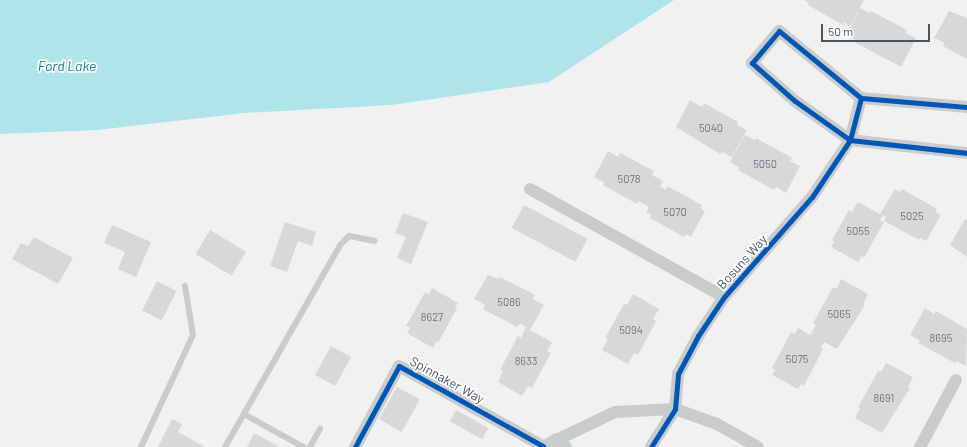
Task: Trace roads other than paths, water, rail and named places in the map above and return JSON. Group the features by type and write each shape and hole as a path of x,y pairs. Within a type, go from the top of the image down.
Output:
{"street":[{"path":"967,107 860,98 779,31 752,63 795,101 850,140 967,153"},
{"name":"Bosuns Way","path":"675,409 678,374 698,336 724,297 812,197 850,140 860,98"},
{"name":"Bosuns Way","path":"530,189 724,297"},
{"name":"Spinnaker Way","path":"355,447 399,366 542,446 615,412 675,409 717,424 758,447"},
{"path":"920,447 956,380"},
{"path":"651,447 675,409"},
{"path":"556,439 566,447"}],"lane":[{"path":"225,447 340,244 349,236 375,241"},
{"path":"141,447 193,336 185,286"},
{"path":"244,414 303,447"},
{"path":"310,447 320,429"}],"water":[{"name":"Ford Lake","path":"0,0 674,0 549,82 391,105 244,113 97,130 0,134"}]}
